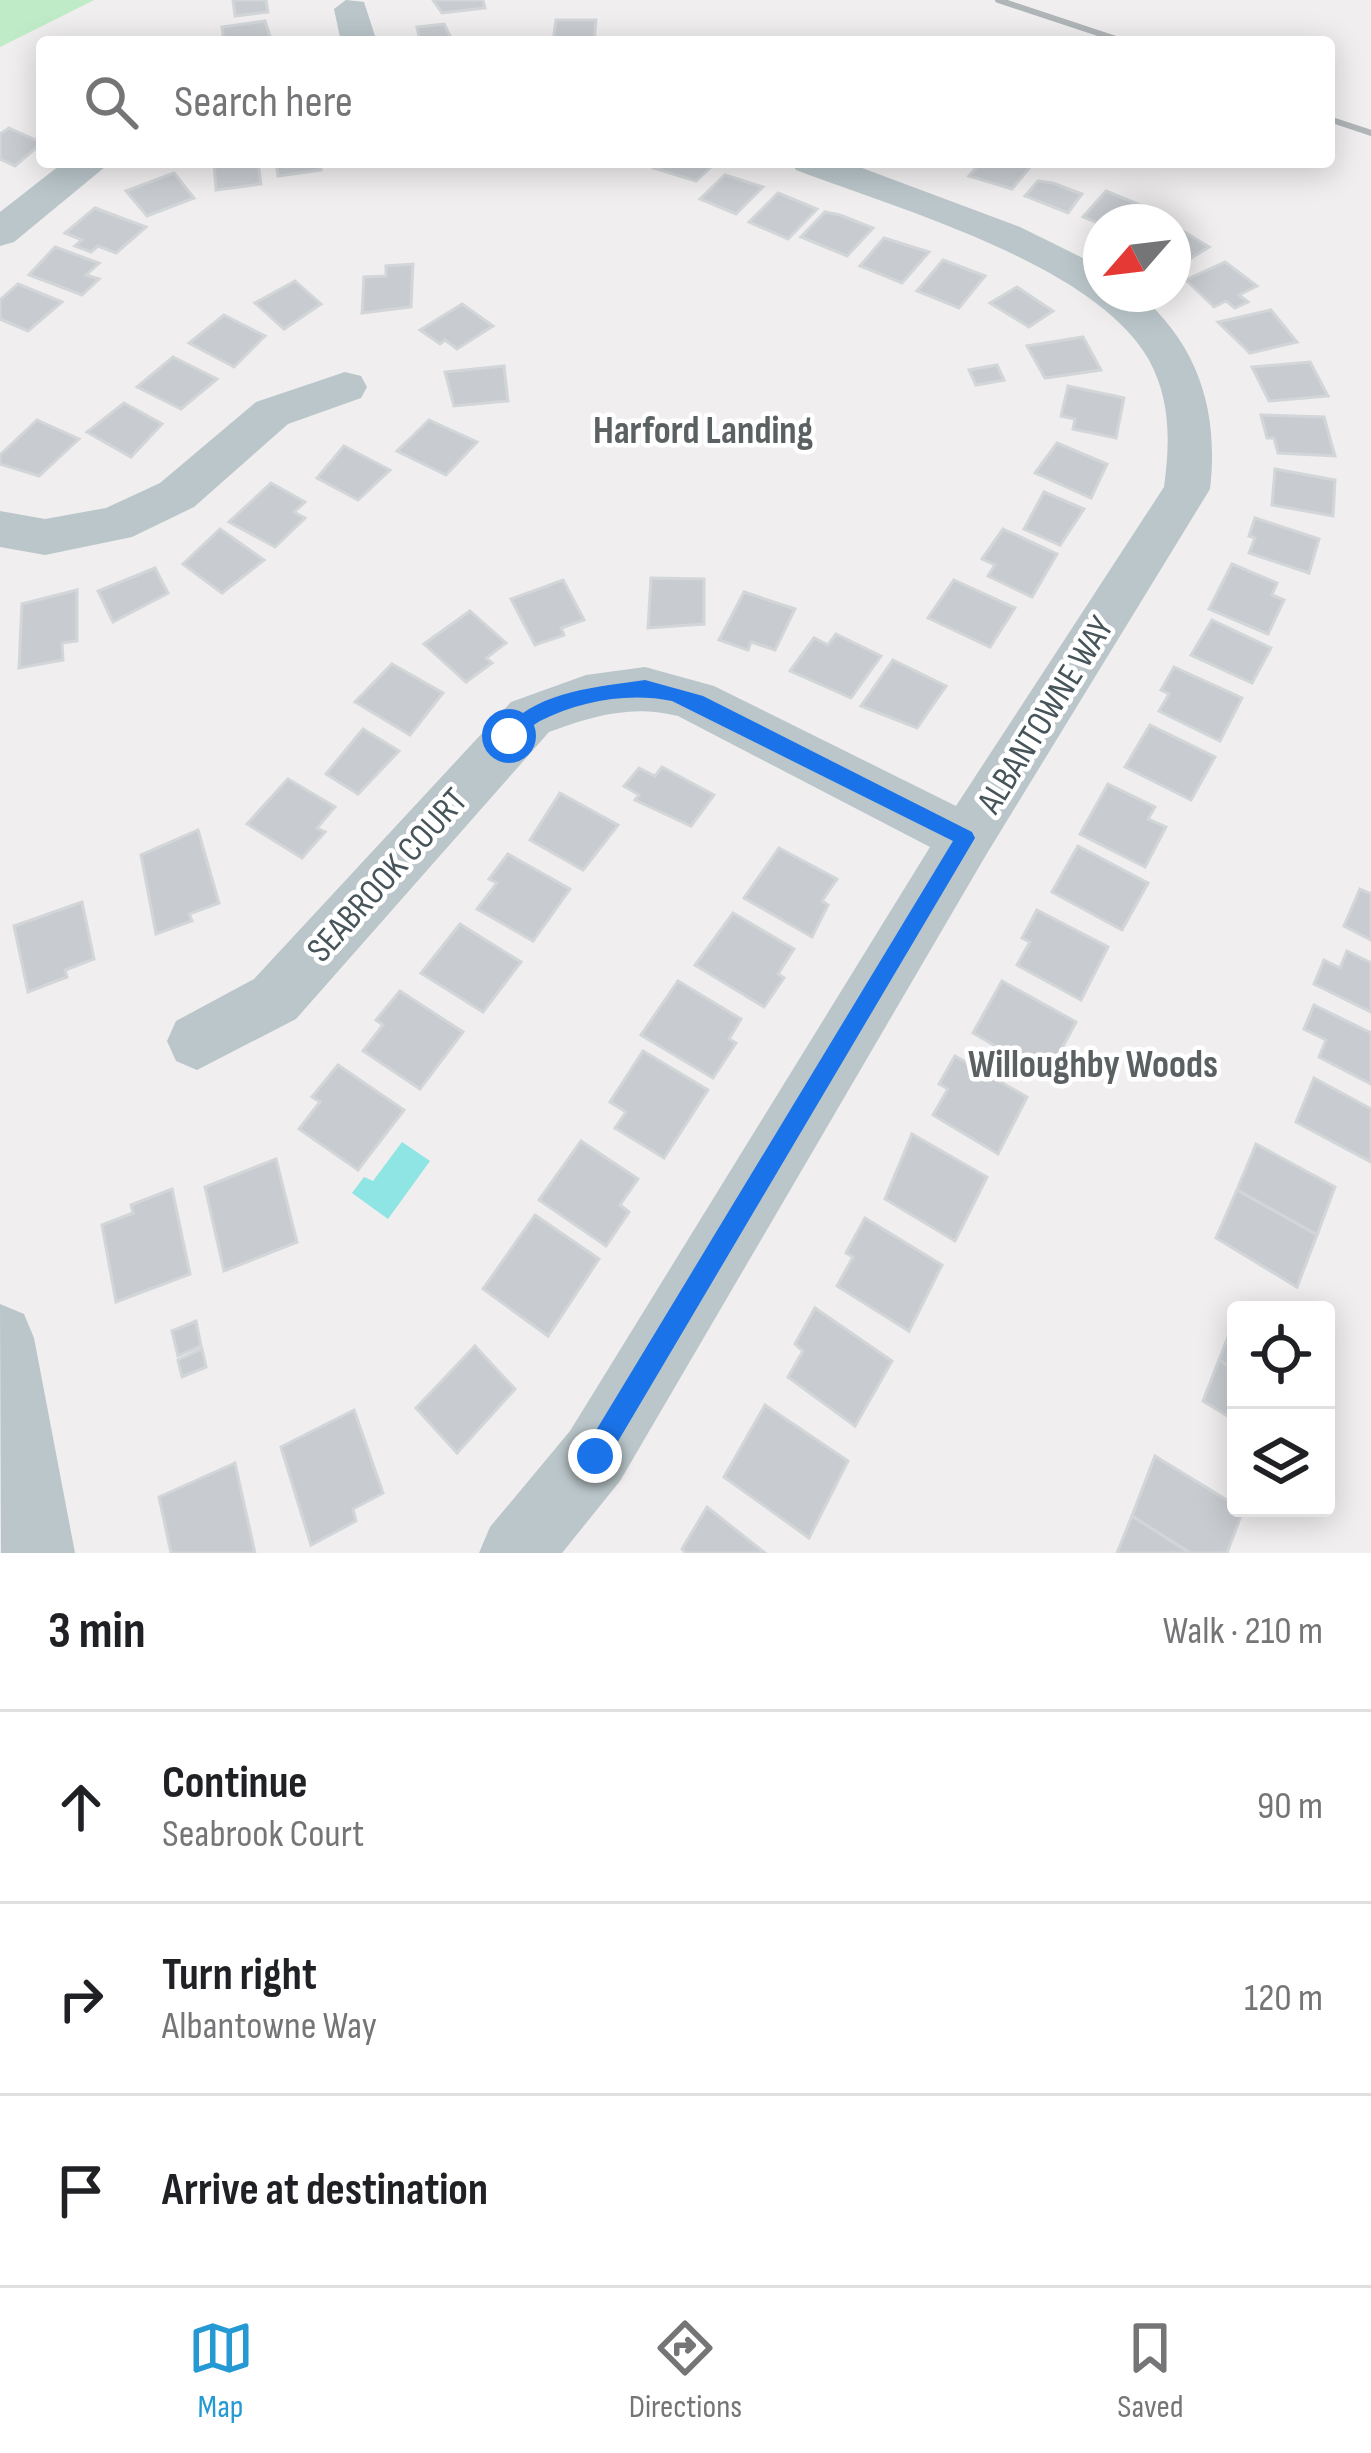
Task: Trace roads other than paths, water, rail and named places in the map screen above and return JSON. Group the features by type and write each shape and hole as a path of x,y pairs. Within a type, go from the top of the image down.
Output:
{"street":[{"path":"0,233 83,168"},
{"path":"826,168 1022,243 1083,275"},
{"name":"ALBANTOWNE WAY","path":"516,1553 595,1456 965,838 1186,489 1194,430 1186,390 1166,350 1136,312"},
{"path":"0,529 46,538 115,524 177,495 272,413 345,386"},
{"name":"SEABROOK COURT","path":"197,1042 275,999 530,717 586,696 645,688 696,701 965,838"},
{"path":"0,1338 38,1553"}],"water":[{"path":"402,1142 430,1161 388,1219 352,1193 364,1177 373,1181"}],"railway":[{"path":"998,0 1107,36"},
{"path":"1335,121 1371,133"}],"district":[{"name":"Harford Landing","path":"703,429"},
{"name":"Willoughby Woods","path":"1093,1063"}]}
